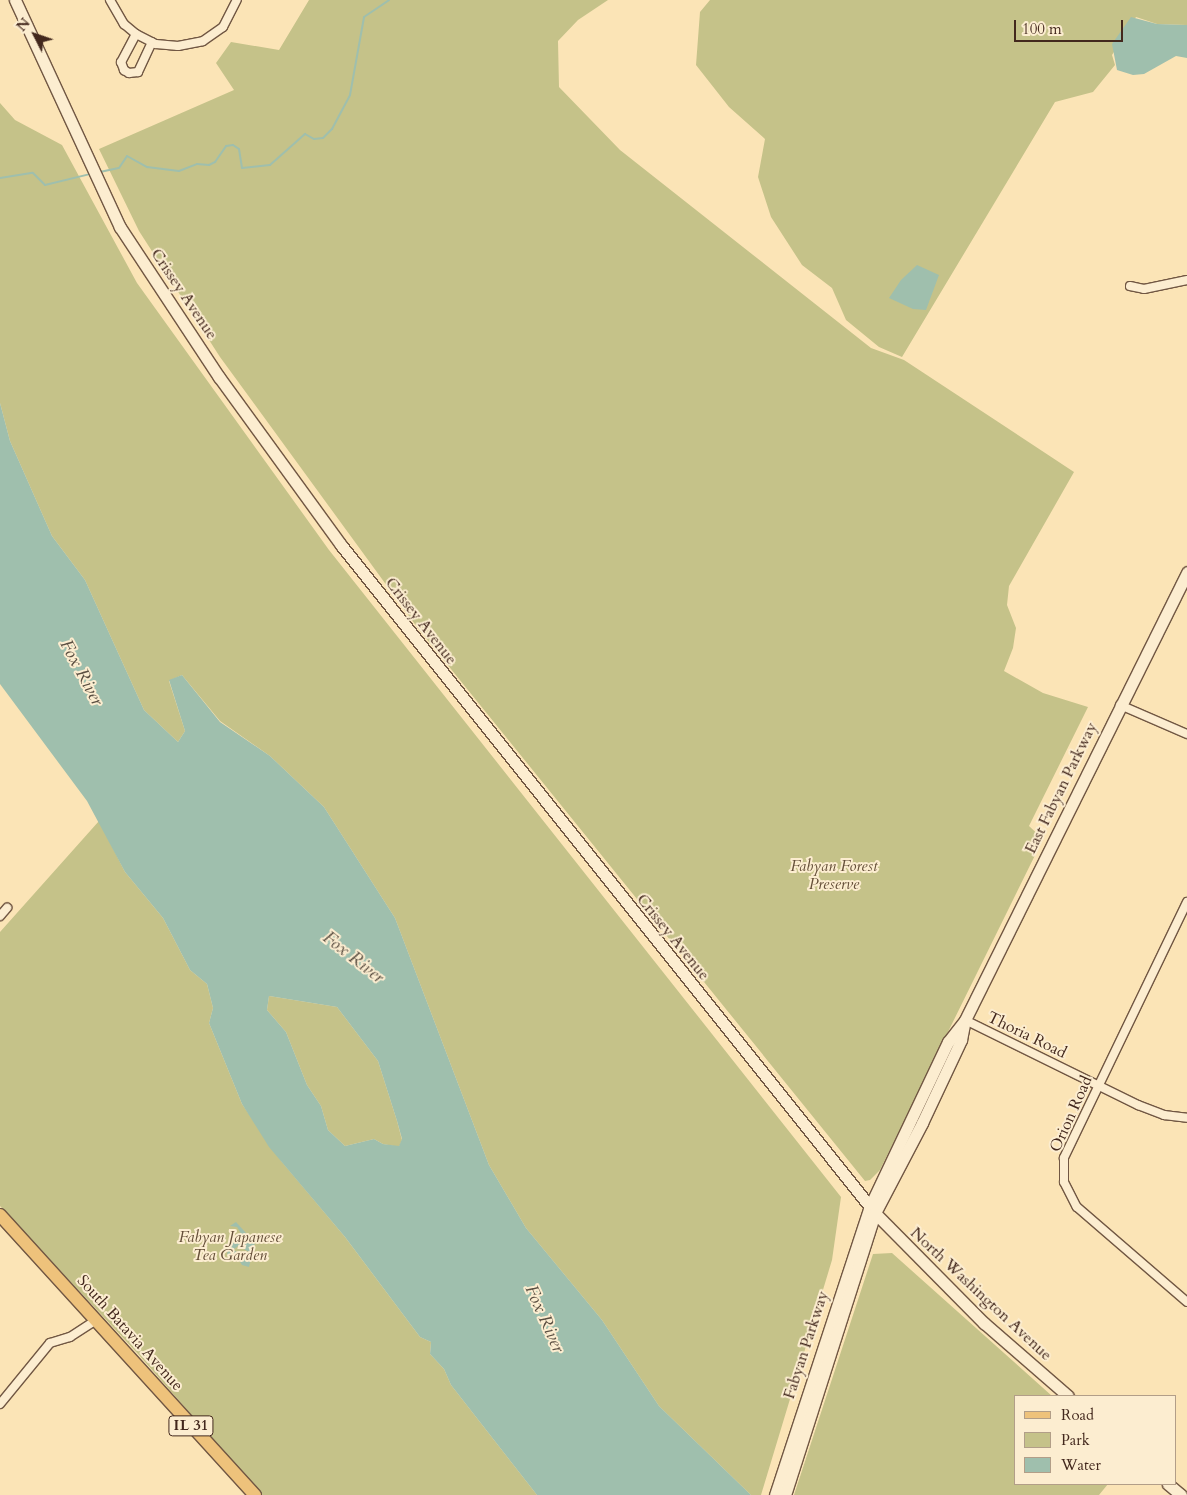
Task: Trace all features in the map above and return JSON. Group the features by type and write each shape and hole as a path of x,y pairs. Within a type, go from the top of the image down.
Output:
{"main road":[{"name":"Crissey Avenue","path":"15,0 85,158 120,227 219,377 341,545 873,1210"},
{"name":"East Fabyan Parkway","path":"873,1210 953,1057 965,1020 1187,572"},
{"name":"Fabyan Parkway","path":"775,1495 873,1210"},
{"name":"North Washington Avenue","path":"873,1210 984,1323 1067,1395"},
{"name":"South Batavia Avenue","path":"0,1215 255,1495"},
{"name":"Fabyan Parkway","path":"785,1495 832,1330"},
{"path":"1169,1485 1181,1495"}],"street":[{"path":"110,0 124,24 136,34 152,42 178,46 203,41 223,27 237,0"},
{"path":"136,34 122,62 124,70 129,73 138,72 152,42"},
{"path":"1130,286 1144,289 1187,280"},
{"path":"1120,704 1187,734"},
{"name":"Orion Road","path":"1187,902 1064,1158 1064,1184 1077,1207 1187,1302"},
{"path":"0,916 7,908"},
{"name":"Thoria Road","path":"965,1020 1098,1086 1164,1115 1187,1118"},
{"path":"0,1404 50,1343 70,1337 96,1320"}],"green space":[{"name":"Fabyan Forest Preserve","path":"309,0 608,0 578,20 558,41 559,87 620,150 871,348 904,360 1074,472 1009,586 1007,605 1016,628 1013,648 1004,671 1043,693 1088,707 1029,826 1043,839 880,1170 870,1180 865,1181 417,627 220,357 139,231 99,149 234,90 216,63 231,42 279,50"},
{"path":"710,0 1187,0 1187,25 1157,24 1136,17 1112,55 1115,65 1093,92 1055,102 902,357 879,347 846,320 832,288 802,265 771,217 758,177 765,139 729,107 696,65 700,12"},
{"path":"0,103 15,120 62,145 137,283 329,550 841,1197 832,1260 761,1495 751,1495 659,1406 602,1320 526,1228 489,1165 395,918 324,807 270,756 220,721 182,675 169,681 185,731 178,742 144,710 85,580 52,536 10,441 0,403"},
{"name":"Fabyan Japanese Tea Garden","path":"99,821 125,872 163,918 190,970 207,984 213,1008 209,1023 242,1104 282,1162 345,1237 420,1337 431,1342 430,1354 444,1369 451,1385 537,1495 262,1495 138,1354 0,1206 0,932"},
{"path":"269,996 337,1007 378,1061 402,1140 399,1147 383,1144 374,1139 345,1146 328,1130 321,1106 307,1085 286,1032 267,1010"},
{"path":"892,1253 1051,1395 1014,1395 1014,1485 1107,1485 1099,1495 794,1495 873,1254"}],"water":[{"path":"1131,17 1157,24 1187,25 1187,58 1176,56 1144,74 1133,75 1117,70 1112,44"},
{"path":"917,265 939,275 926,310 913,309 889,298 901,280"},
{"name":"Fox River","path":"0,403 10,441 52,536 85,580 144,710 178,742 185,731 169,680 182,675 220,722 270,756 324,807 395,918 489,1165 526,1228 602,1320 659,1406 751,1495 537,1495 451,1385 444,1369 430,1354 431,1342 420,1337 345,1237 269,1147 242,1104 209,1023 213,1008 207,984 190,970 163,918 125,872 87,801 0,684","holes":["269,996 337,1007 378,1061 402,1139 399,1146 383,1144 374,1139 345,1146 328,1130 321,1106 307,1085 286,1032 267,1010"]},
{"path":"236,1222 255,1243 251,1253 238,1246 233,1250 251,1259 249,1267 242,1265 237,1257 227,1255 229,1242 242,1235 237,1227 230,1226"}],"waterway":[{"path":"100,172 119,168 127,156 147,167 179,171 197,164 209,165 215,162 226,146 233,145 239,149 242,168 270,165 305,134 314,139 323,138 332,129 350,95 364,17 389,0"},
{"path":"0,178 33,173 45,185 90,174"}]}
